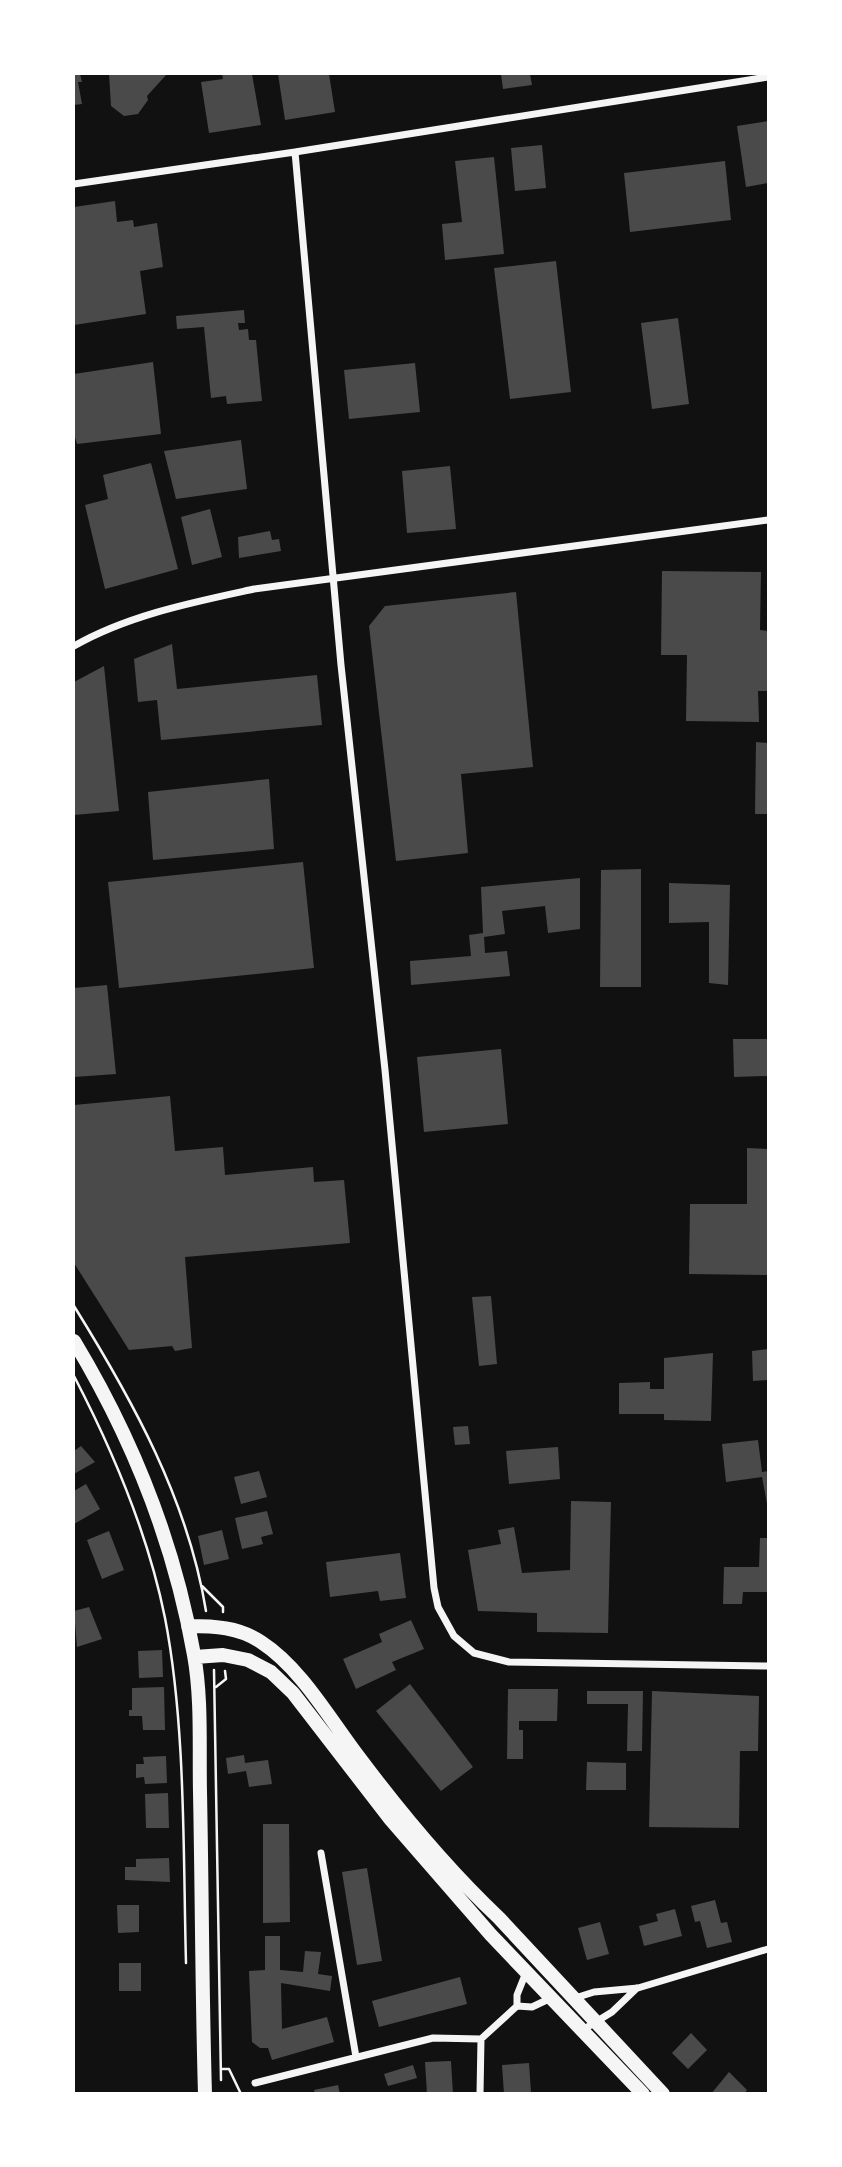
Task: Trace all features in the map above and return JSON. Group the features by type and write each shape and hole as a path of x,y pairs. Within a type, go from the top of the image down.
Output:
{"main road":[{"path":"74,1341 102,1387 137,1457 174,1559 195,1657 205,2094"},
{"path":"188,1626 222,1627 246,1633 262,1642 288,1665 380,1786 470,1891 499,1917 567,2004 582,2031 643,2094"},
{"path":"195,1657 223,1655 248,1660 271,1672 293,1693 391,1819 491,1935 551,1998 567,2004 595,2022 663,2094"}],"street":[{"path":"74,184 295,152 747,77 768,77"},
{"path":"295,152 416,1413 438,1607 454,1636 468,1648 509,1662 768,1666"},
{"path":"74,646 89,637 183,605 254,589 768,520"},
{"path":"321,1853 356,2057"},
{"path":"567,2004 594,1992 638,1988 768,1950"},
{"path":"517,2006 517,1995 527,1970"},
{"path":"582,2031 612,2012 638,1988"},
{"path":"255,2083 433,2038 481,2039 517,2006 532,2007 551,1998"},
{"path":"480,2094 481,2039"}],"path":[{"path":"74,1376 116,1460 165,1620 178,1747 186,1968"},
{"path":"216,1687 221,2081"},
{"path":"221,2069 229,2069 241,2094"}],"building":[{"path":"74,74 80,74 82,82 78,82 82,104 74,105"},
{"path":"109,74 167,74 147,96 148,100 138,114 124,116 111,106"},
{"path":"222,74 252,74 261,125 209,133 201,82 223,79"},
{"path":"278,74 329,74 335,112 285,120"},
{"path":"501,74 530,74 532,85 503,89"},
{"path":"768,121 768,183 746,187 737,126"},
{"path":"542,145 546,188 515,191 511,148"},
{"path":"494,157 504,254 445,260 442,224 462,222 455,161"},
{"path":"725,161 731,220 630,232 624,173"},
{"path":"115,201 117,222 133,220 134,227 157,223 163,267 140,271 146,314 74,325 74,207"},
{"path":"556,261 571,392 510,399 494,268"},
{"path":"244,310 245,323 238,323 239,330 248,329 249,340 256,340 262,401 227,404 226,396 211,398 204,327 177,329 176,316"},
{"path":"678,318 689,404 652,409 641,323"},
{"path":"153,362 161,434 77,444 74,434 74,374"},
{"path":"415,363 420,412 349,419 344,370"},
{"path":"241,440 247,489 176,499 164,451"},
{"path":"151,463 178,569 105,589 85,505 108,499 103,475"},
{"path":"450,466 456,529 407,533 402,471"},
{"path":"210,509 222,557 192,565 181,517"},
{"path":"270,531 272,540 279,539 281,551 239,558 238,537"},
{"path":"662,571 761,572 760,630 768,631 768,691 758,691 759,722 686,721 687,655 661,655"},
{"path":"516,592 533,767 461,774 468,853 396,861 369,626 385,606"},
{"path":"172,644 177,689 317,675 322,725 161,740 157,700 138,702 134,659"},
{"path":"104,666 119,811 74,815 74,682"},
{"path":"756,742 768,743 768,814 755,814"},
{"path":"269,779 274,849 153,860 148,792"},
{"path":"303,862 314,968 119,988 108,882"},
{"path":"641,869 641,987 600,987 601,870"},
{"path":"580,878 580,929 548,933 545,906 502,911 505,934 484,937 485,953 507,951 510,976 411,985 410,961 471,956 469,935 483,933 481,887"},
{"path":"669,883 730,885 728,985 709,983 709,922 669,923"},
{"path":"107,985 116,1074 74,1077 74,988"},
{"path":"733,1039 768,1039 768,1076 734,1077"},
{"path":"501,1049 508,1124 424,1132 417,1057"},
{"path":"170,1096 175,1151 223,1147 225,1175 313,1167 314,1182 344,1180 350,1243 185,1257 192,1348 175,1351 172,1346 129,1350 74,1263 74,1105"},
{"path":"747,1148 768,1149 768,1275 689,1274 690,1204 747,1204"},
{"path":"491,1296 497,1364 479,1366 472,1297"},
{"path":"768,1349 768,1380 753,1381 752,1351"},
{"path":"713,1353 711,1421 664,1420 664,1414 619,1414 619,1383 650,1382 650,1389 664,1389 664,1358"},
{"path":"468,1426 470,1444 455,1445 453,1427"},
{"path":"758,1440 762,1472 768,1471 768,1509 762,1477 726,1482 722,1444"},
{"path":"81,1446 95,1462 74,1474 74,1451"},
{"path":"558,1447 560,1479 509,1484 506,1451"},
{"path":"259,1471 267,1497 241,1504 234,1477"},
{"path":"86,1484 100,1509 74,1524 74,1491"},
{"path":"571,1501 611,1502 608,1633 537,1632 537,1613 478,1611 468,1550 501,1544 498,1530 514,1527 522,1573 570,1570"},
{"path":"267,1511 273,1534 261,1537 263,1544 242,1549 235,1518"},
{"path":"222,1530 229,1559 204,1565 198,1536"},
{"path":"109,1531 124,1570 102,1579 87,1540"},
{"path":"760,1538 768,1538 768,1592 743,1592 742,1604 723,1604 724,1567 759,1567"},
{"path":"400,1553 406,1598 380,1601 378,1591 330,1597 326,1562"},
{"path":"89,1607 102,1639 77,1647 74,1611"},
{"path":"411,1620 424,1649 392,1662 396,1670 356,1689 343,1659 382,1642 379,1634"},
{"path":"162,1650 163,1677 139,1678 138,1651"},
{"path":"410,1684 473,1767 441,1791 376,1711"},
{"path":"164,1687 165,1730 143,1730 142,1716 129,1716 129,1710 132,1710 132,1688"},
{"path":"508,1689 558,1689 557,1721 519,1721 519,1730 523,1730 523,1759 507,1759"},
{"path":"587,1691 643,1691 642,1751 627,1751 628,1704 587,1704"},
{"path":"652,1691 759,1696 758,1751 740,1751 739,1828 649,1827"},
{"path":"244,1755 245,1763 268,1760 272,1784 249,1787 246,1771 228,1774 226,1758"},
{"path":"166,1756 167,1783 145,1784 144,1777 136,1778 136,1764 144,1764 143,1757"},
{"path":"587,1762 626,1763 626,1790 586,1790"},
{"path":"168,1793 169,1828 146,1828 145,1794"},
{"path":"263,1824 289,1824 290,1922 263,1923"},
{"path":"169,1858 170,1882 125,1880 125,1867 136,1867 136,1859"},
{"path":"367,1868 382,1961 357,1965 342,1872"},
{"path":"715,1900 721,1923 727,1922 732,1942 707,1948 700,1921 695,1922 691,1906"},
{"path":"117,1905 139,1905 139,1932 118,1933"},
{"path":"675,1909 682,1936 644,1946 639,1926 658,1921 656,1914"},
{"path":"600,1922 609,1954 587,1960 578,1928"},
{"path":"265,1936 280,1936 280,1970 303,1972 305,1951 321,1952 318,1974 332,1976 330,1991 281,1983 282,2029 327,2017 334,2042 272,2060 268,2048 260,2048 252,2042 249,1971 265,1970"},
{"path":"119,1963 141,1963 141,1991 119,1991"},
{"path":"460,1977 467,2004 379,2027 372,2001"},
{"path":"691,2033 707,2050 688,2069 672,2053"},
{"path":"451,2061 453,2094 427,2094 425,2062"},
{"path":"529,2063 531,2092 504,2094 502,2065"},
{"path":"413,2065 417,2078 388,2086 384,2074"},
{"path":"729,2072 747,2090 744,2094 711,2094"},
{"path":"338,2085 340,2094 315,2094 314,2090"}]}
